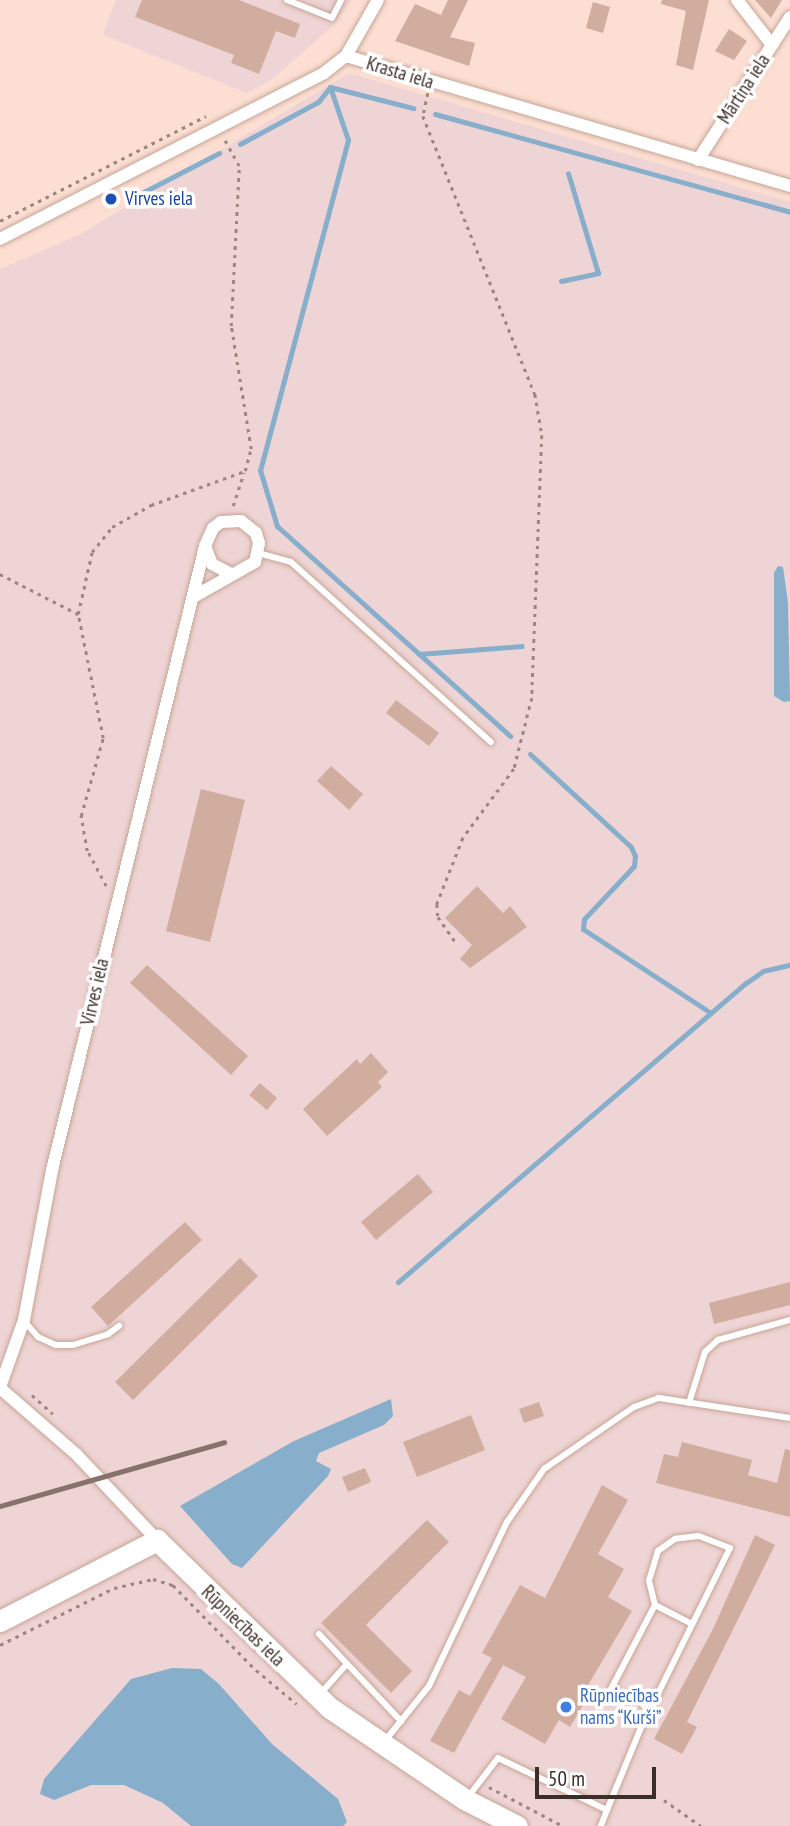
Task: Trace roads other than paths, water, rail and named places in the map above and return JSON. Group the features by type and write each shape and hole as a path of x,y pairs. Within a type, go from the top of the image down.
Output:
{"main road":[{"path":"0,1621 157,1541"},
{"name":"Rūpniecības iela","path":"157,1541 312,1704 466,1800 517,1826"}],"street":[{"path":"346,56 378,0"},
{"path":"737,0 772,46"},
{"name":"Mārtiņa iela","path":"698,160 790,17"},
{"name":"Krasta iela","path":"0,239 295,91 346,56 430,83 790,186"},
{"path":"195,596 229,573 248,569 258,553 256,534 241,521 231,520 213,528 205,546 212,564 229,573"},
{"name":"Virves iela","path":"0,1387 24,1320 52,1170 116,904 195,596 205,546"},
{"name":"Rūpniecības iela","path":"0,1387 76,1454 157,1541"}],"lane":[{"path":"287,0 332,18 341,0"},
{"path":"258,553 291,562 491,742"},
{"path":"24,1320 38,1337 56,1345 73,1345 119,1326"},
{"path":"689,1403 705,1352 718,1340 790,1320"},
{"path":"381,1746 429,1686 507,1522 544,1469 634,1407 659,1398 790,1418"},
{"path":"601,1826 651,1708 730,1548 698,1536 675,1539 658,1551 649,1581 655,1605 611,1689 651,1708"},
{"path":"655,1605 692,1624"},
{"path":"318,1634 401,1721"},
{"path":"312,1704 347,1664"},
{"path":"466,1800 498,1758 607,1810"}],"water":[{"path":"778,566 783,567 788,603 790,701 784,702 774,696 774,573"},
{"path":"391,1399 393,1416 384,1425 319,1453 316,1461 331,1469 328,1476 242,1568 232,1564 180,1506 294,1441"},
{"path":"172,1668 201,1669 219,1684 272,1744 338,1799 347,1822 343,1826 191,1826 163,1803 124,1785 91,1785 54,1800 40,1794 44,1779 131,1679"}],"waterway":[{"path":"330,87 348,140 260,470 277,526 510,736"},
{"path":"330,87 413,108"},
{"path":"240,144 318,102 330,87"},
{"path":"435,114 790,212"},
{"path":"132,198 219,153"},
{"path":"561,281 598,273 568,173"},
{"path":"419,654 522,646"},
{"path":"530,754 631,847 635,856 634,866 584,919 583,929 711,1013"},
{"path":"398,1282 746,983 763,971 790,965"}],"railway":[{"path":"0,1506 224,1442"}],"place":[{"name":"Virves iela","path":"111,199"},
{"name":"Rūpniecības nams “Kurši”","path":"566,1707"}]}
